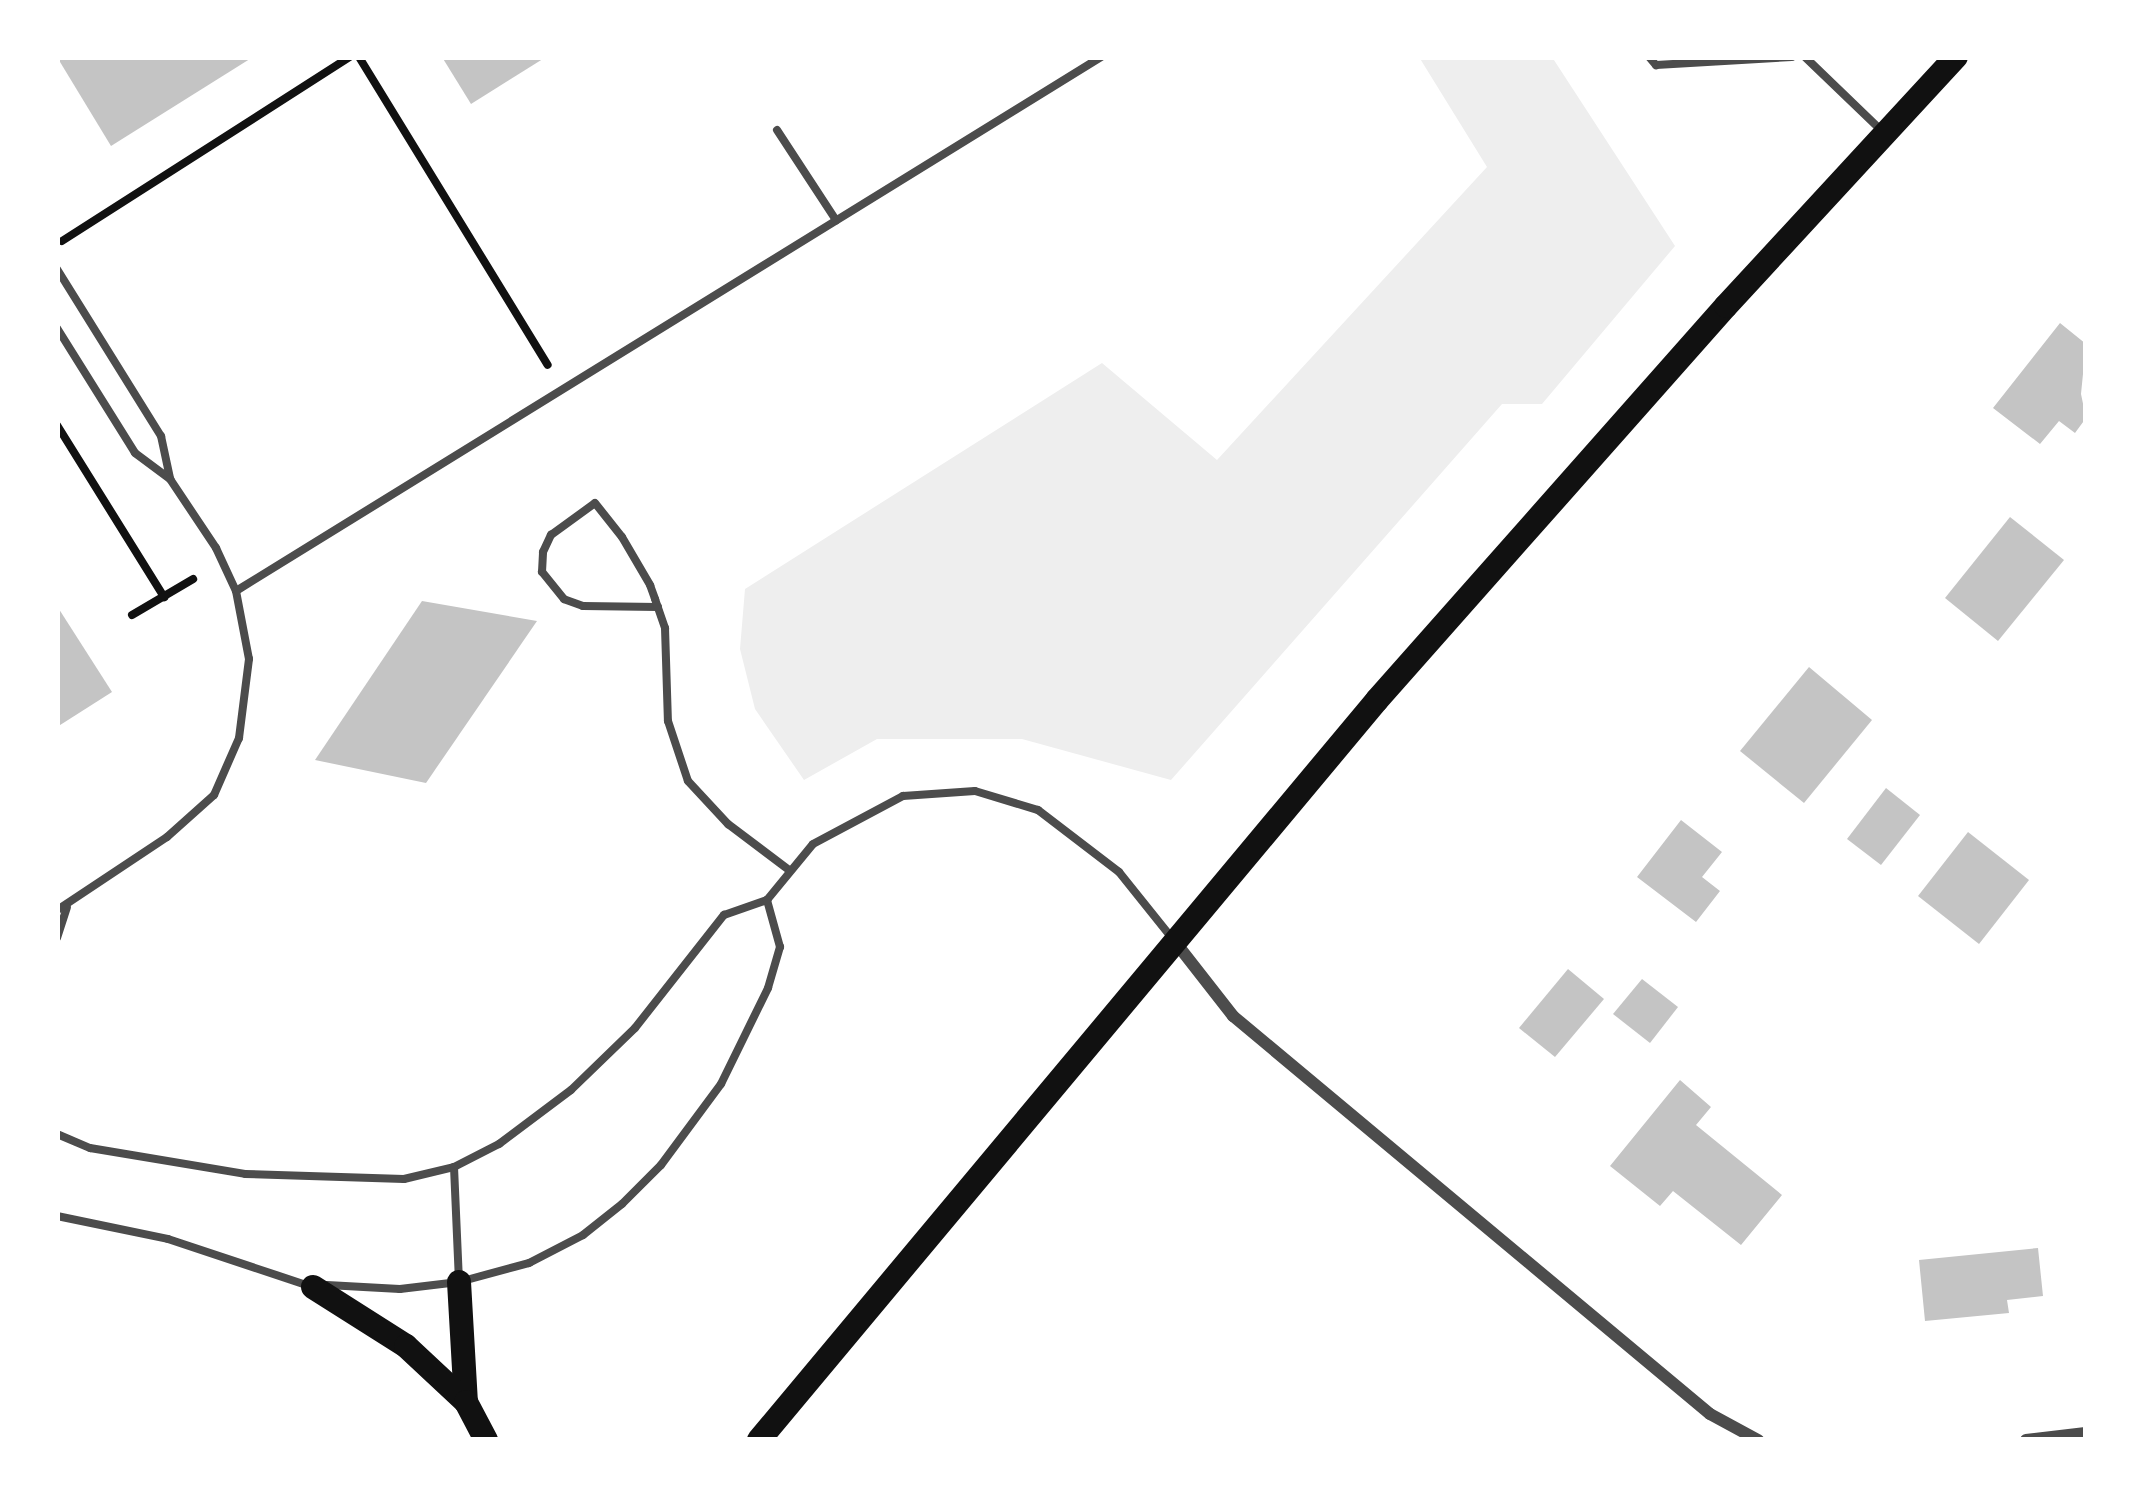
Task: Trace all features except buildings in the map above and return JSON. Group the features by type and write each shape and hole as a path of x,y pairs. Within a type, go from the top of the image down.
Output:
{"main road":[{"path":"759,1440 1491,568 1956,57"},
{"path":"459,1282 466,1402"},
{"path":"313,1287 406,1346 466,1402 486,1440"}],"street":[{"path":"1176,943 1233,1016 1710,1414 1758,1440"},
{"path":"2026,1440 2086,1433"}],"lane":[{"path":"236,591 1100,57"},
{"path":"1649,57 1656,65 1792,57"},
{"path":"1805,57 1884,133"},
{"path":"778,130 836,220"},
{"path":"57,269 161,436 170,479 236,591 249,658 246,704 229,768 192,818 62,908 57,938"},
{"path":"57,328 135,453 170,479"},
{"path":"658,607 583,606 549,586 543,552 551,536 596,502 650,585 658,607 664,628 668,722 688,781 728,824 789,870"},
{"path":"57,1134 90,1148 266,1175 404,1179 454,1167 500,1144 571,1090 635,1028 724,915 766,900 813,844 903,796 975,791 1038,811 1076,835 1122,874 1176,943"},
{"path":"57,1216 168,1238 313,1287 400,1289 459,1282 529,1263 583,1234 661,1165 721,1084 768,988 780,947 766,900"},
{"path":"454,1167 459,1282"}],"path":[{"path":"62,241 354,57 548,365"},
{"path":"57,424 164,597"},
{"path":"132,615 193,579"}],"shaded area":[{"path":"1419,57 1552,57 1675,246 1542,404 1502,404 1171,780 1022,739 877,739 804,780 755,709 740,649 745,589 1102,363 1217,460 1487,167"}]}
